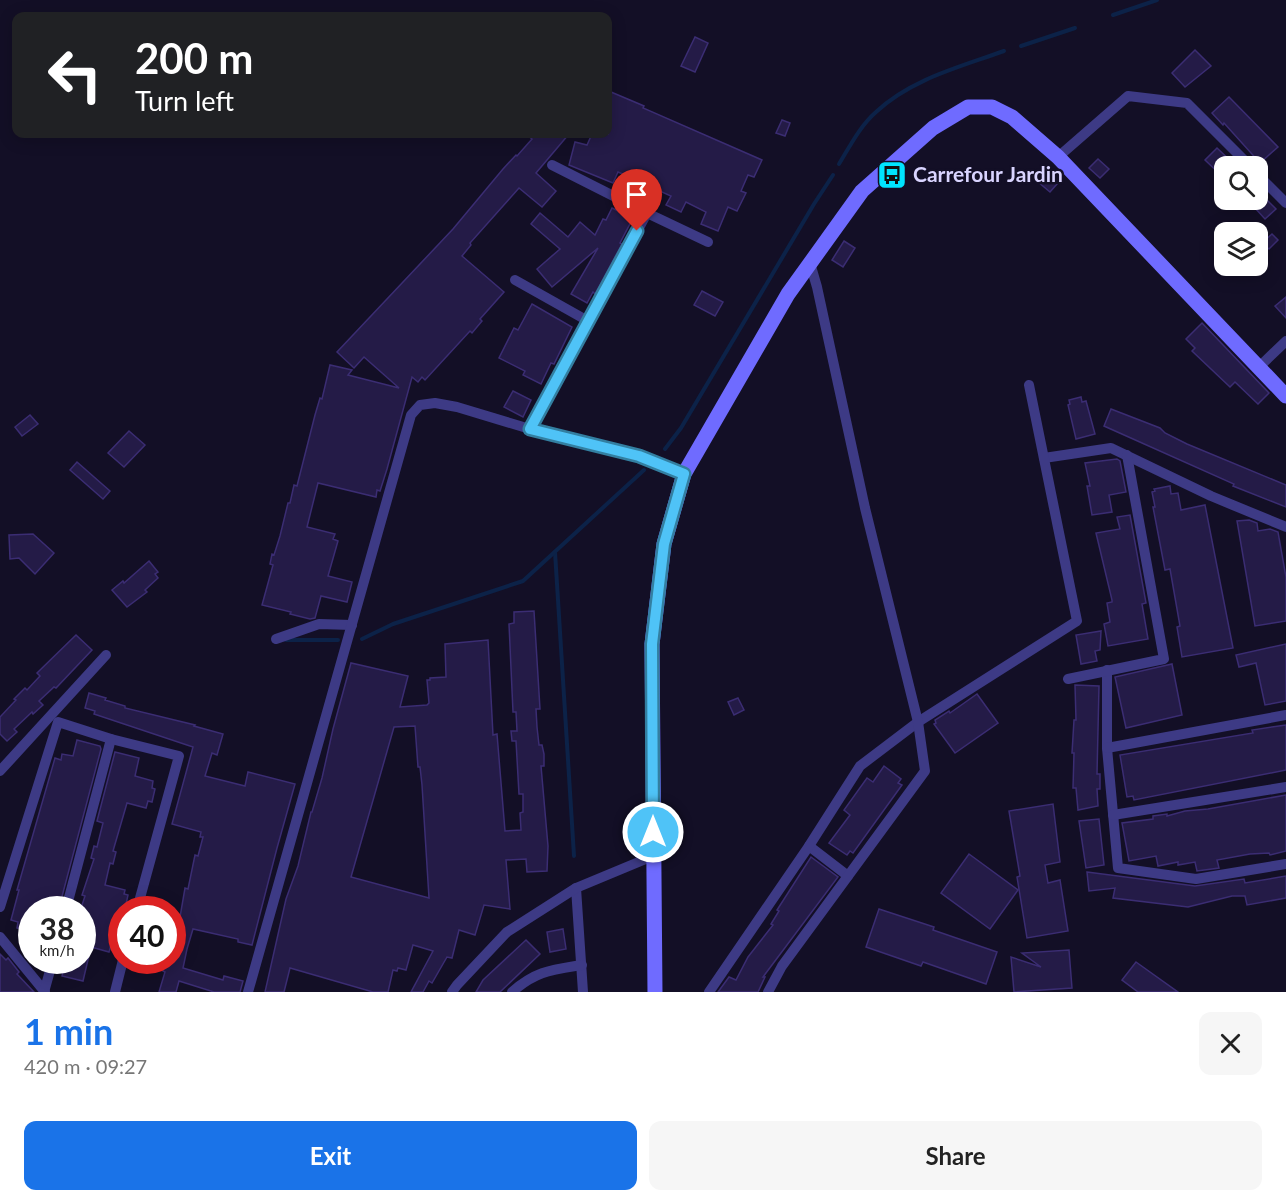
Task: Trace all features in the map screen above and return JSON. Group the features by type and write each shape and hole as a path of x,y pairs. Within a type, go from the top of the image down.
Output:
{"street":[{"path":"1058,157 1128,96 1187,103 1240,156"},
{"path":"655,992 652,644 664,544 684,474 788,294 862,191 933,128 968,107 992,107 1012,117 1058,157 1286,396"},
{"path":"552,165 708,242"},
{"path":"1268,185 1286,203"},
{"path":"530,429 647,213"},
{"path":"768,992 782,966 925,771 918,722 865,508 810,263"},
{"path":"515,279 588,321"},
{"path":"1259,367 1286,341"},
{"path":"709,992 860,766 918,722 1077,621 1029,385"},
{"path":"248,992 411,415 420,405 435,402 639,456 684,474"},
{"path":"1044,458 1111,448 1211,496 1286,526"},
{"path":"1068,679 1164,659 1127,455"},
{"path":"276,639 319,624 352,625"},
{"path":"0,771 106,655"},
{"path":"1107,670 1107,748 1118,868 1196,879 1286,864"},
{"path":"1107,748 1286,715"},
{"path":"0,907 58,722 111,739 179,756 141,896"},
{"path":"69,896 111,739"},
{"path":"1113,815 1286,787"},
{"path":"808,846 848,876"},
{"path":"452,992 507,932 576,888 653,856"},
{"path":"576,888 583,992"},
{"path":"0,937 44,992"},
{"path":"512,992 528,978 549,970 582,965"},
{"path":"44,992 49,974"},
{"path":"115,992 120,974"}],"building":[{"path":"695,37 708,43 695,72 681,66"},
{"path":"1195,50 1211,66 1185,87 1172,73"},
{"path":"612,92 762,160 754,177 748,175 741,191 746,193 737,211 728,207 718,231 701,224 706,212 686,202 681,212 666,205 671,196 651,187 647,195 633,189 637,180 618,172 613,183 569,165 575,142 587,145 590,138 612,138"},
{"path":"1229,97 1278,147 1268,156 1254,156 1212,113"},
{"path":"782,120 790,123 785,136 776,133"},
{"path":"566,138 536,173 556,191 542,207 519,188 470,243 471,245 462,256 504,292 480,319 482,321 472,333 470,331 425,380 422,377 418,382 412,377 387,469 376,497 318,483 307,527 335,534 333,539 338,541 328,576 352,582 347,602 321,596 315,618 310,619 262,605 273,565 270,564 272,554 274,555 294,485 297,486 330,365 352,370 348,375 399,388 364,357 354,368 337,352 453,229 503,169 532,139"},
{"path":"1217,148 1225,156 1214,156 1214,169 1205,160"},
{"path":"1098,159 1109,169 1100,178 1089,168"},
{"path":"1045,174 1057,184 1050,192 1038,182"},
{"path":"1268,201 1276,209 1265,219 1257,210 1268,210"},
{"path":"612,208 633,218 595,294 593,292 587,303 571,294 598,248 552,287 537,269 560,249 531,224 540,213 568,237 580,222 595,235"},
{"path":"1272,234 1278,240 1269,249 1268,248 1268,238"},
{"path":"844,241 855,248 843,267 832,260"},
{"path":"702,291 723,302 715,316 694,305"},
{"path":"1286,297 1286,318 1275,306"},
{"path":"532,304 572,327 554,364 551,363 541,384 523,375 525,371 499,358 514,328 518,330"},
{"path":"1202,323 1269,393 1258,404 1235,382 1230,387 1192,351 1195,348 1186,339"},
{"path":"513,391 531,400 523,417 504,407"},
{"path":"1081,397 1082,402 1086,401 1095,434 1076,439 1068,405 1069,400"},
{"path":"1111,409 1160,428 1187,444 1286,485 1286,507 1233,486 1234,484 1104,426"},
{"path":"30,415 38,424 22,436 15,427"},
{"path":"129,431 145,445 124,467 108,453"},
{"path":"1117,459 1120,461 1126,492 1109,495 1112,512 1092,515 1087,486 1090,486 1085,463"},
{"path":"77,462 110,491 103,499 70,470"},
{"path":"1170,486 1171,494 1178,493 1181,510 1205,505 1233,648 1182,657 1177,627 1180,626 1170,569 1165,570 1153,507 1155,507 1152,492 1155,491 1154,489"},
{"path":"1130,515 1146,603 1142,604 1148,639 1108,646 1104,624 1110,622 1107,603 1112,600 1096,533 1120,529 1117,517"},
{"path":"1249,520 1257,523 1258,531 1270,529 1278,532 1286,577 1286,621 1255,626 1237,521"},
{"path":"33,534 54,553 35,574 19,558 10,559 9,535"},
{"path":"149,561 158,572 155,574 158,578 145,590 147,592 127,607 112,590 123,581 124,583"},
{"path":"534,611 540,709 536,709 539,745 542,745 544,754 544,766 541,766 548,846 547,871 527,872 526,859 506,860 510,909 484,905 475,935 459,930 452,958 447,957 432,983 429,981 423,992 411,992 433,951 413,945 406,970 398,968 397,971 393,970 388,992 373,992 290,968 284,992 265,992 286,899 298,866 351,663 408,676 400,707 427,705 429,703 427,680 446,677 445,644 488,640 493,735 497,734 505,831 521,830 520,813 523,812 523,794 519,794 516,741 512,741 511,731 517,731 516,712 513,712 509,624 514,623 514,612","holes":["415,726 418,767 420,767 422,785 429,898 351,877 394,727"]},
{"path":"1101,631 1100,650 1095,651 1097,661 1081,664 1076,635"},
{"path":"76,635 92,650 56,688 54,687 39,701 43,705 14,729 17,732 7,741 0,734 0,717 16,700 14,699 25,688 27,690 40,676 37,673"},
{"path":"1286,644 1286,701 1265,705 1256,663 1239,667 1236,655"},
{"path":"1172,664 1182,715 1126,728 1115,677"},
{"path":"1075,685 1099,686 1097,774 1100,774 1100,789 1097,789 1098,806 1078,810 1076,788 1073,788 1074,753 1072,753 1074,720 1076,720"},
{"path":"89,693 106,698 105,700 125,706 125,708 223,734 217,755 212,753 205,776 245,786 248,772 295,784 252,945 238,942 238,939 193,929 186,954 186,896 184,896 185,888 188,889 195,855 198,856 203,837 200,837 201,832 172,824 193,747 94,714 95,711 85,708"},
{"path":"977,694 998,723 955,753 934,724 935,720 949,711 950,713"},
{"path":"738,698 744,710 734,715 728,702"},
{"path":"1286,725 1286,770 1134,800 1133,796 1127,797 1120,755 1253,733 1252,730"},
{"path":"77,740 100,746 101,749 62,896 18,896 18,922 11,920 19,890 17,890 55,758 61,760 62,754 73,756"},
{"path":"115,752 139,758 135,776 153,781 152,788 155,789 152,802 148,801 146,808 127,803 113,851 116,852 113,864 110,863 105,885 125,890 124,894 128,895 108,896 108,952 96,948 96,896 82,895 94,859 91,858 94,846 97,847 103,823 97,821"},
{"path":"884,766 901,779 898,783 902,785 853,853 850,851 847,855 829,843 850,815 844,810 867,778 873,782"},
{"path":"1286,795 1286,851 1270,855 1269,853 1250,854 1217,860 1219,868 1197,871 1195,862 1178,865 1178,862 1158,866 1156,856 1129,861 1122,823"},
{"path":"1053,804 1060,862 1045,865 1048,883 1060,880 1068,931 1027,938 1009,811"},
{"path":"1099,819 1104,865 1086,868 1079,821"},
{"path":"969,854 1018,890 990,929 941,893"},
{"path":"811,857 838,877 763,977 765,977 758,992 718,992 729,977 736,980 748,957 773,925 771,924 779,911 777,910"},
{"path":"1087,872 1195,886 1244,879 1245,883 1286,876 1286,898 1247,905 1245,896 1232,896 1188,907 1113,898 1115,888 1089,891"},
{"path":"879,909 934,927 933,930 997,952 986,984 923,962 921,966 866,947"},
{"path":"563,929 566,949 550,952 547,932"},
{"path":"526,940 540,954 500,992 476,992 483,980"},
{"path":"1069,950 1072,988 1014,992 1011,957 1041,967 1022,953"},
{"path":"0,954 6,960 8,958 18,971 17,974 34,992 0,992"},
{"path":"1136,962 1178,992 1138,992 1122,980"},
{"path":"186,969 223,980 224,976 243,981 240,992 214,992 179,981 176,992 159,992 164,974 186,974"},
{"path":"62,974 85,974 83,981 62,976"}],"waterway":[{"path":"1113,15 1157,0"},
{"path":"1021,46 1075,28"},
{"path":"839,164 865,124 890,101 920,82 1004,51"},
{"path":"665,449 681,428 833,175"},
{"path":"362,639 393,624 523,581 644,470"},
{"path":"555,552 574,856"},
{"path":"286,640 338,640"}],"place":[{"name":"Carrefour Jardin","path":"892,175"}],"route":[{"path":"637,231 530,429 639,456 684,474 664,544 652,644 653,832"}]}
